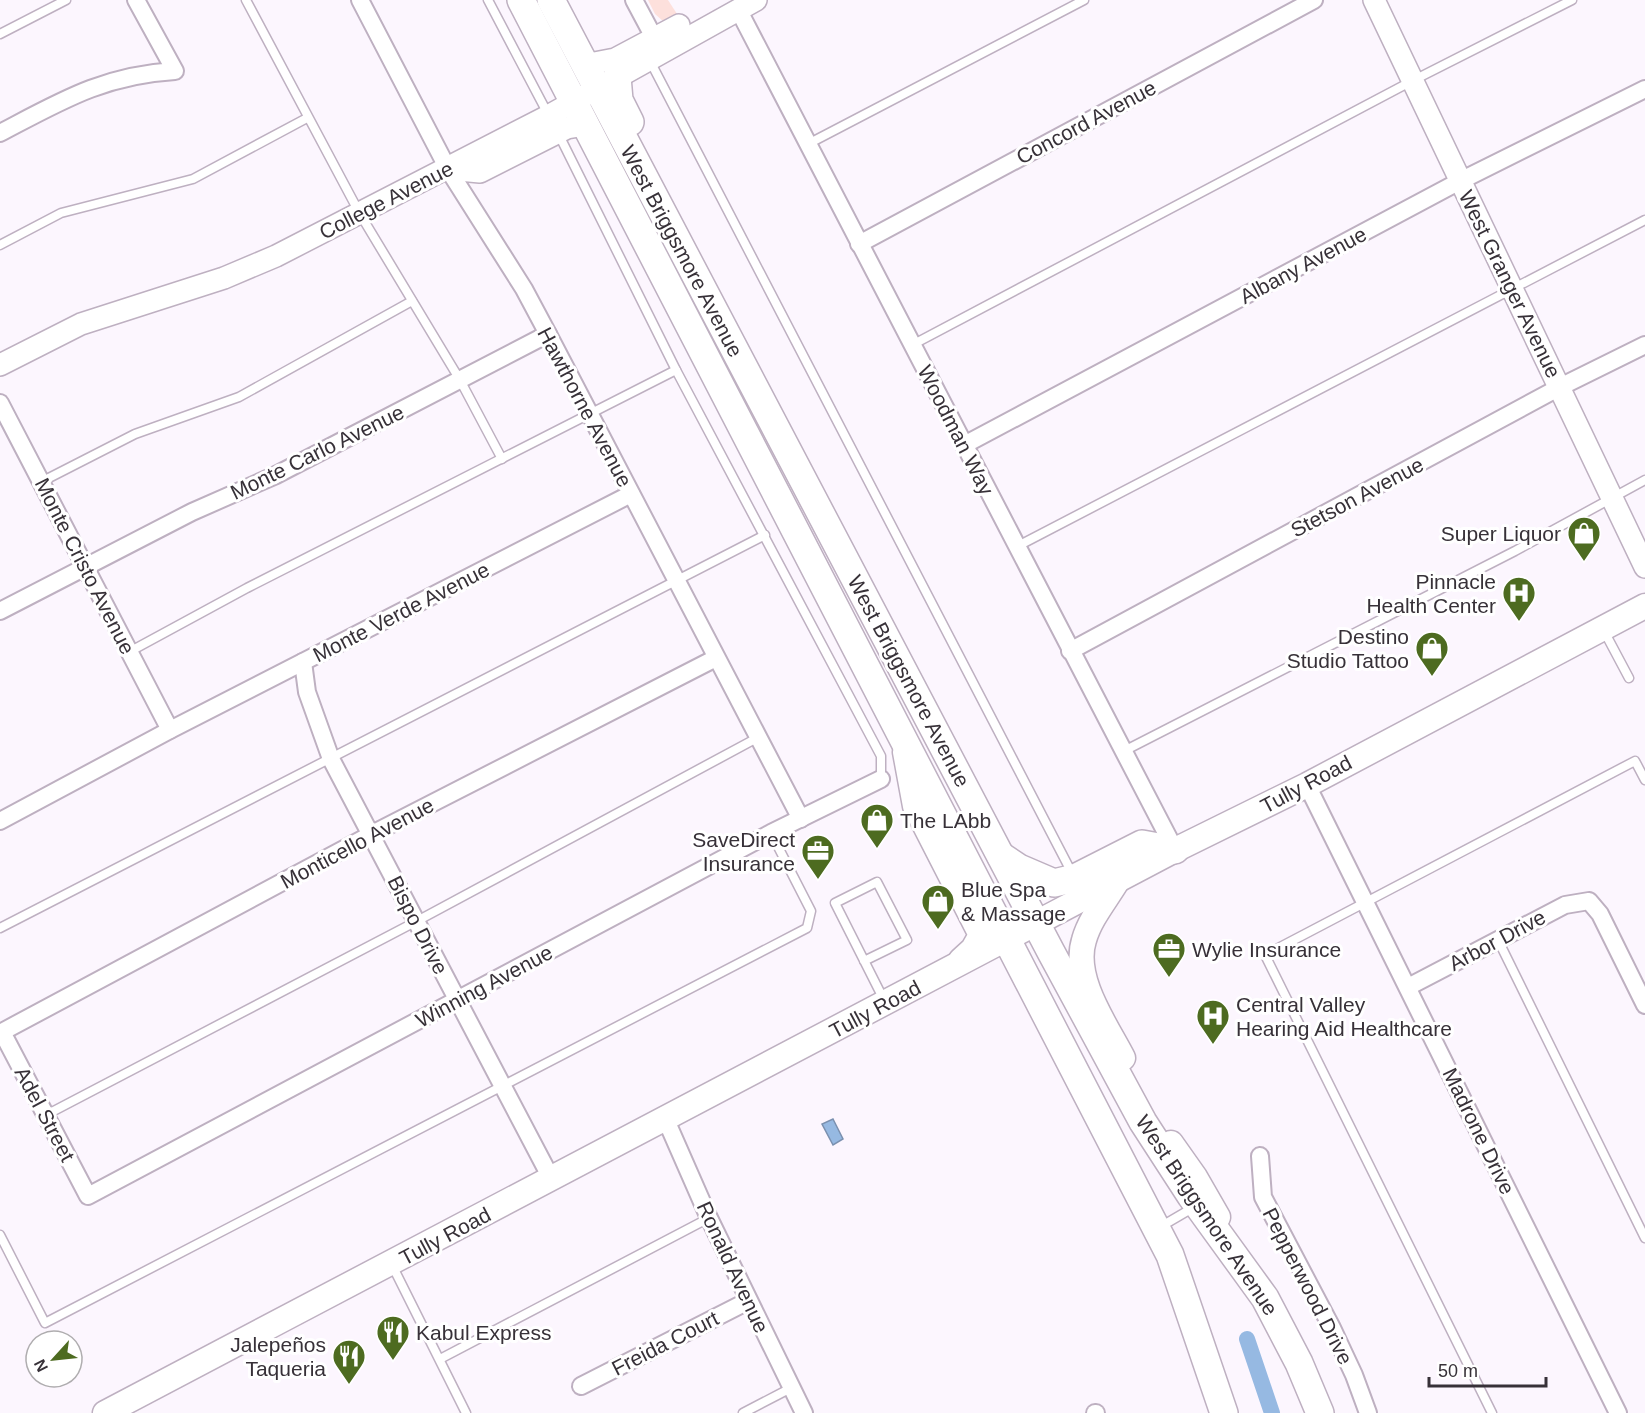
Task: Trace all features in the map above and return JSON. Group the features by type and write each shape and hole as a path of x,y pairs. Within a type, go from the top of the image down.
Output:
{"main road":[{"name":"West Briggsmore Avenue","path":"521,0 1157,1229 1190,1305 1224,1413"},
{"name":"West Briggsmore Avenue","path":"551,0 584,64 607,83 710,304 1000,856 1143,1122 1198,1204 1246,1269 1285,1333 1320,1413"},
{"name":"Tully Road","path":"105,1413 552,1180 1175,850 1306,785 1645,606"},
{"path":"903,741 915,806 981,935 973,949 952,968"},
{"path":"1000,856 1019,868 1054,883 1075,878 1142,844 1175,850"},
{"path":"1118,881 1092,921 1083,940 1083,968 1087,986 1161,1130 1214,1207 1246,1269"}],"street":[{"path":"0,133 73,95 101,84 140,73 175,72 136,0"},
{"name":"Hawthorne Avenue","path":"360,0 448,169 548,334 801,819"},
{"path":"634,0 655,49"},
{"name":"Concord Avenue","path":"859,244 1314,0"},
{"name":"West Granger Avenue","path":"1374,0 1645,567"},
{"path":"584,64 655,49 717,6 747,5"},
{"name":"Woodman Way","path":"747,5 808,144 1122,752 1175,850"},
{"name":"College Avenue","path":"0,365 81,324 256,266 448,169 579,114 607,83 655,49"},
{"name":"Albany Avenue","path":"964,445 1460,182 1645,89"},
{"path":"467,197 469,183 480,172 553,124"},
{"path":"448,169 480,172"},
{"name":"Monte Carlo Avenue","path":"0,611 192,512 276,475 548,334"},
{"name":"Stetson Avenue","path":"1070,651 1560,387 1645,345"},
{"name":"Monte Cristo Avenue","path":"0,403 170,730"},
{"name":"Monte Verde Avenue","path":"0,821 170,730 631,495"},
{"name":"Monticello Avenue","path":"1,1033 372,834 716,658"},
{"name":"Bispo Drive","path":"303,662 307,692 331,759 417,921 456,1001 552,1180"},
{"name":"Winning Avenue","path":"88,1196 771,833 880,778"},
{"name":"Madrone Drive","path":"1306,785 1366,901 1618,1413"},
{"name":"Arbor Drive","path":"1408,987 1565,905 1589,901 1600,914 1645,1005"},
{"name":"Adel Street","path":"1,1033 88,1196"},
{"name":"Ronald Avenue","path":"666,1120 748,1301 804,1413"},
{"name":"Pepperwood Drive","path":"1260,1156 1263,1197 1332,1328 1354,1375 1368,1413"},
{"name":"Freida Court","path":"581,1386 748,1301"}],"lane":[{"path":"0,34 66,0"},
{"path":"246,0 360,214 460,380 502,459"},
{"path":"488,0 676,370 881,756 880,778"},
{"path":"808,144 1084,0"},
{"path":"912,345 1412,81 1572,0"},
{"path":"655,49 1075,878"},
{"path":"0,245 61,213 193,179 307,118"},
{"path":"1016,547 1645,220"},
{"path":"41,482 135,434 239,397 412,301"},
{"path":"129,652 247,588 676,370"},
{"path":"1122,752 1515,551 1645,480"},
{"path":"0,927 765,535"},
{"path":"1603,628 1629,678"},
{"path":"46,1115 417,921 757,738"},
{"path":"1492,1413 1265,955 1635,762 1645,780"},
{"path":"0,1235 45,1323 807,928 811,911 771,833"},
{"path":"864,961 907,940 877,882 836,903 864,961 886,1003"},
{"path":"1498,940 1645,1238"},
{"path":"1157,1229 1198,1204"},
{"path":"440,1359 709,1218"},
{"path":"392,1264 466,1413"},
{"path":"743,1413 791,1388"}],"shaded area":[{"path":"648,0 668,0 679,17 664,22 655,14"}],"water":[{"path":"833,1119 843,1139 833,1145 822,1124"}],"waterway":[{"path":"1247,1339 1272,1413"}],"place":[{"name":"Super Liquor","path":"1584,562"},
{"name":"Pinnacle Health Center","path":"1519,622"},
{"name":"Destino Studio Tattoo","path":"1432,677"},
{"name":"The LAbb","path":"877,849"},
{"name":"SaveDirect Insurance","path":"818,880"},
{"name":"Blue Spa & Massage","path":"938,930"},
{"name":"Wylie Insurance","path":"1169,978"},
{"name":"Central Valley Hearing Aid Healthcare","path":"1213,1045"},
{"name":"Kabul Express","path":"393,1361"},
{"name":"Jalepeños Taqueria","path":"349,1385"}]}
